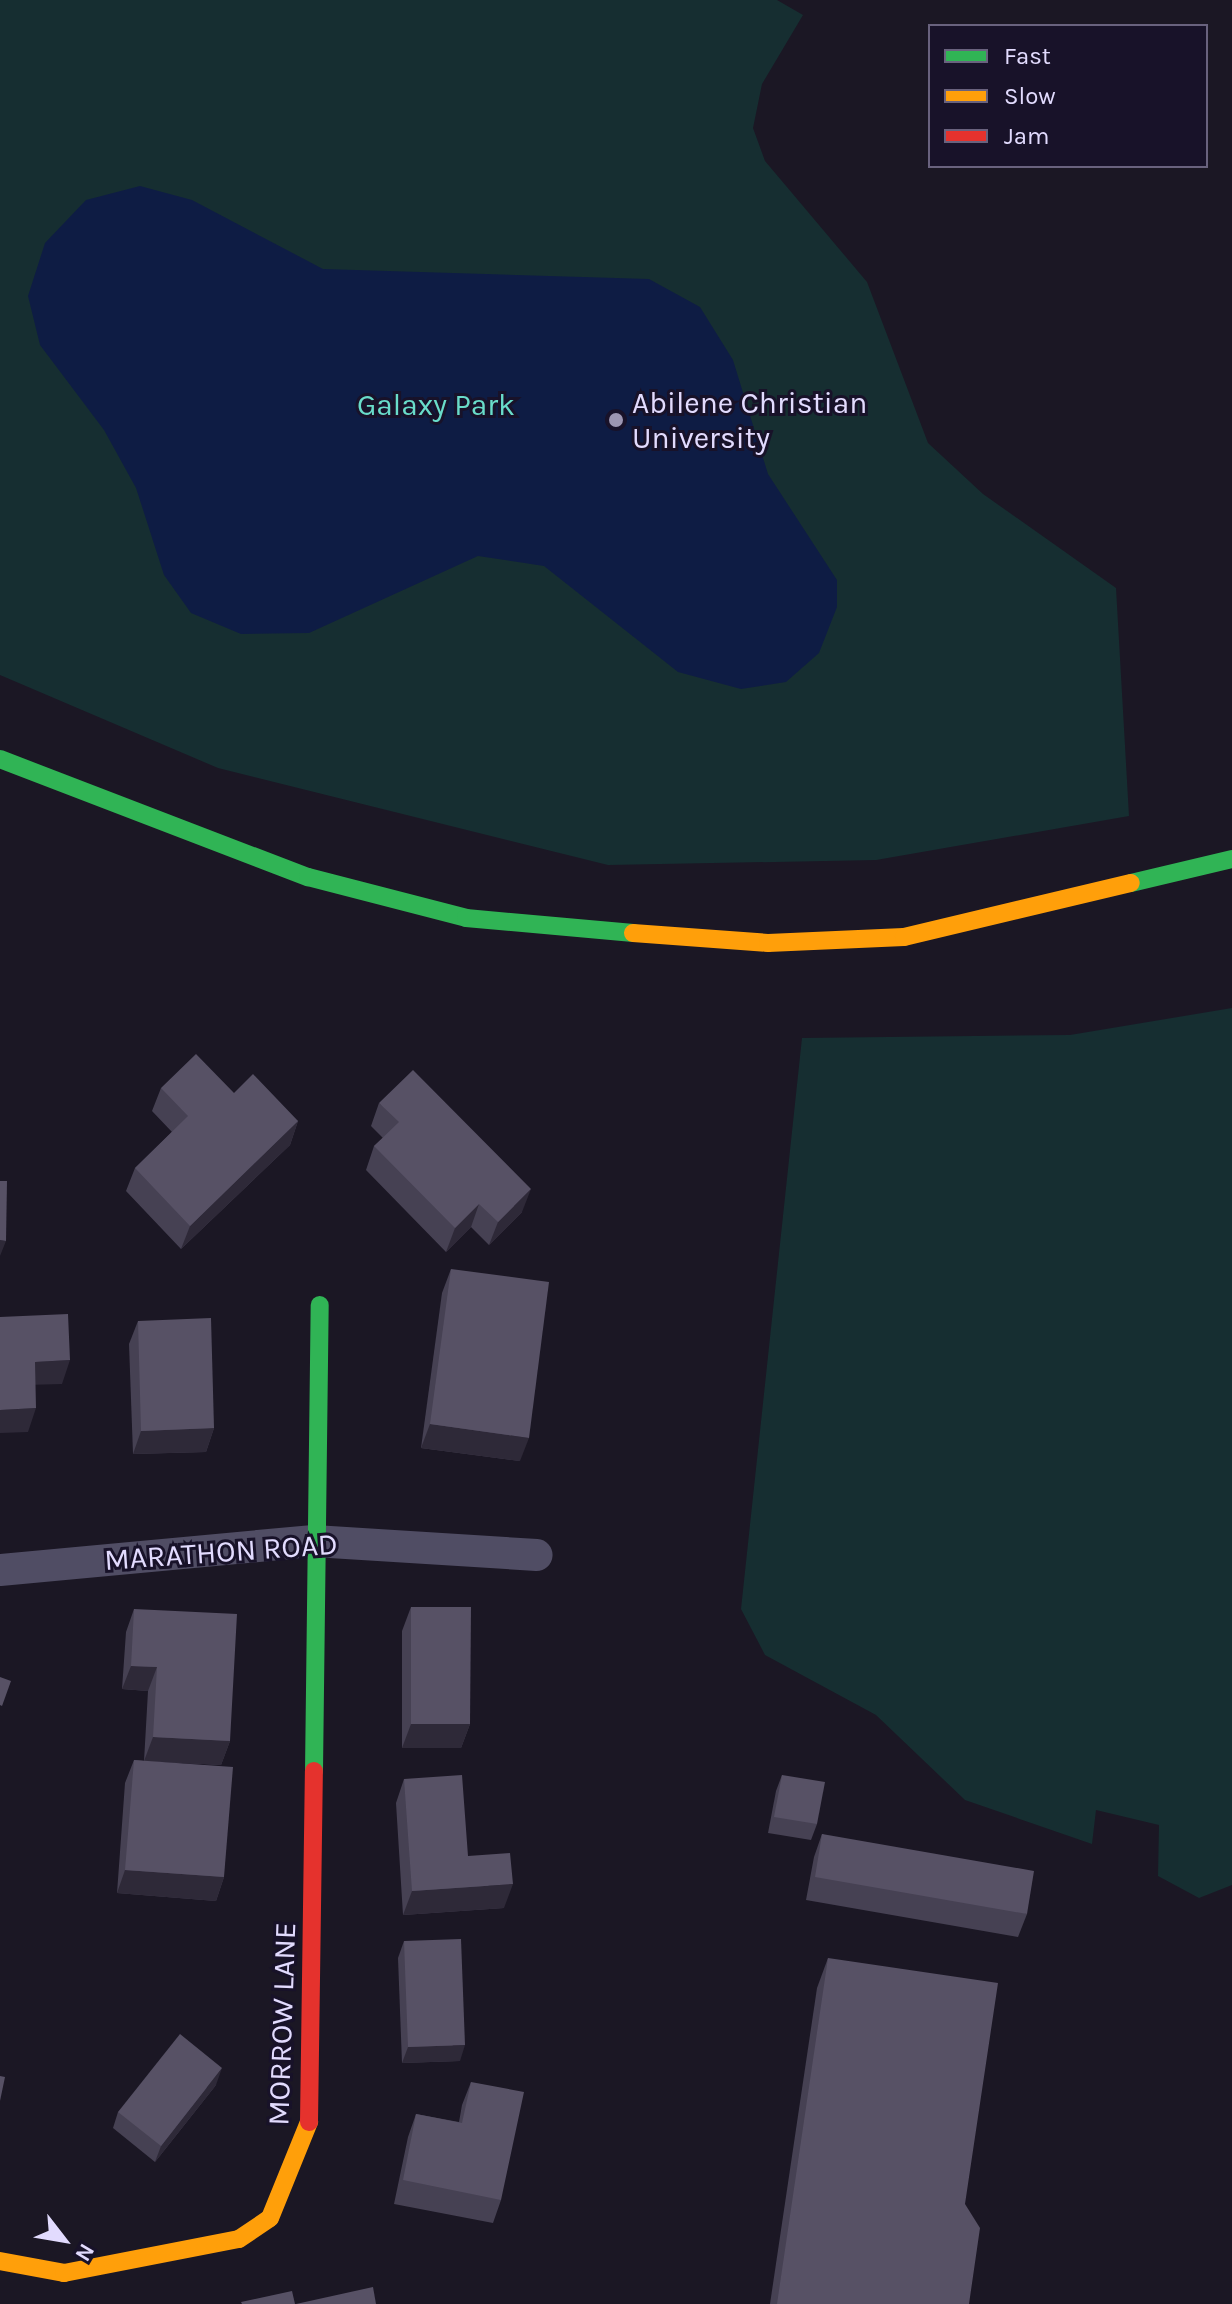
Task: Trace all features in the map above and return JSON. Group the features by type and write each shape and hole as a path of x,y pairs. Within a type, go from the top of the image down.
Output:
{"main road":[{"path":"0,759 308,877 466,918 602,931 768,943 904,937 1232,859"},
{"name":"MORROW LANE","path":"0,2261 64,2273 208,2249 270,2218 291,2186 314,2092 314,1541 320,1305"}],"street":[{"name":"MARATHON ROAD","path":"0,1570 314,1541 537,1555"}],"green space":[{"name":"Galaxy Park","path":"0,0 777,0 803,15 762,84 753,128 765,161 867,282 928,443 983,494 1116,588 1129,816 876,860 608,865 218,768 0,675"},
{"path":"1232,1008 1232,1885 1199,1898 1158,1876 1159,1825 1096,1810 1092,1844 965,1800 876,1715 765,1655 741,1609 802,1038 1070,1035"}],"water":[{"path":"140,186 192,200 323,269 649,279 700,307 733,360 768,474 837,580 837,607 819,653 786,682 741,689 678,672 544,566 478,556 309,633 241,634 191,613 164,575 136,488 104,430 40,345 28,296 45,243 86,200"}],"building":[{"path":"196,1054 234,1093 253,1074 298,1121 190,1226 135,1168 188,1116 161,1088"},
{"path":"413,1070 531,1189 498,1222 479,1204 455,1228 374,1146 399,1122 379,1103"},
{"path":"0,1181 7,1181 6,1241 0,1240"},
{"path":"451,1269 549,1282 529,1438 430,1424"},
{"path":"68,1314 70,1360 35,1362 36,1408 0,1410 0,1317"},
{"path":"211,1318 214,1428 141,1431 138,1321"},
{"path":"411,1607 471,1607 470,1724 411,1724"},
{"path":"134,1609 237,1614 230,1741 153,1737 157,1667 131,1666"},
{"path":"0,1677 11,1681 2,1706 0,1705"},
{"path":"134,1760 233,1767 224,1877 125,1870"},
{"path":"462,1775 468,1856 510,1853 513,1884 412,1891 404,1779"},
{"path":"782,1775 825,1782 817,1824 774,1817"},
{"path":"822,1834 1034,1871 1027,1914 815,1877"},
{"path":"461,1939 465,2045 408,2047 404,1941"},
{"path":"828,1958 998,1983 965,2204 980,2228 969,2304 777,2304"},
{"path":"180,2034 222,2068 161,2146 118,2112"},
{"path":"0,2076 5,2077 0,2101"},
{"path":"471,2082 524,2092 501,2200 403,2180 416,2114 462,2123"},
{"path":"373,2287 376,2304 296,2304"},
{"path":"292,2291 295,2304 241,2302"}],"traffic: fast":[{"path":"0,759 308,877 466,918 633,933"},
{"path":"1131,883 1232,859"},
{"path":"314,1771 320,1305"}],"traffic: slow":[{"path":"633,933 768,943 904,937 1131,883"},
{"path":"0,2261 64,2273 239,2239 270,2218 309,2122"}],"traffic: jam":[{"path":"309,2122 314,1771"}],"place":[{"name":"Abilene Christian University","path":"616,420"}]}
